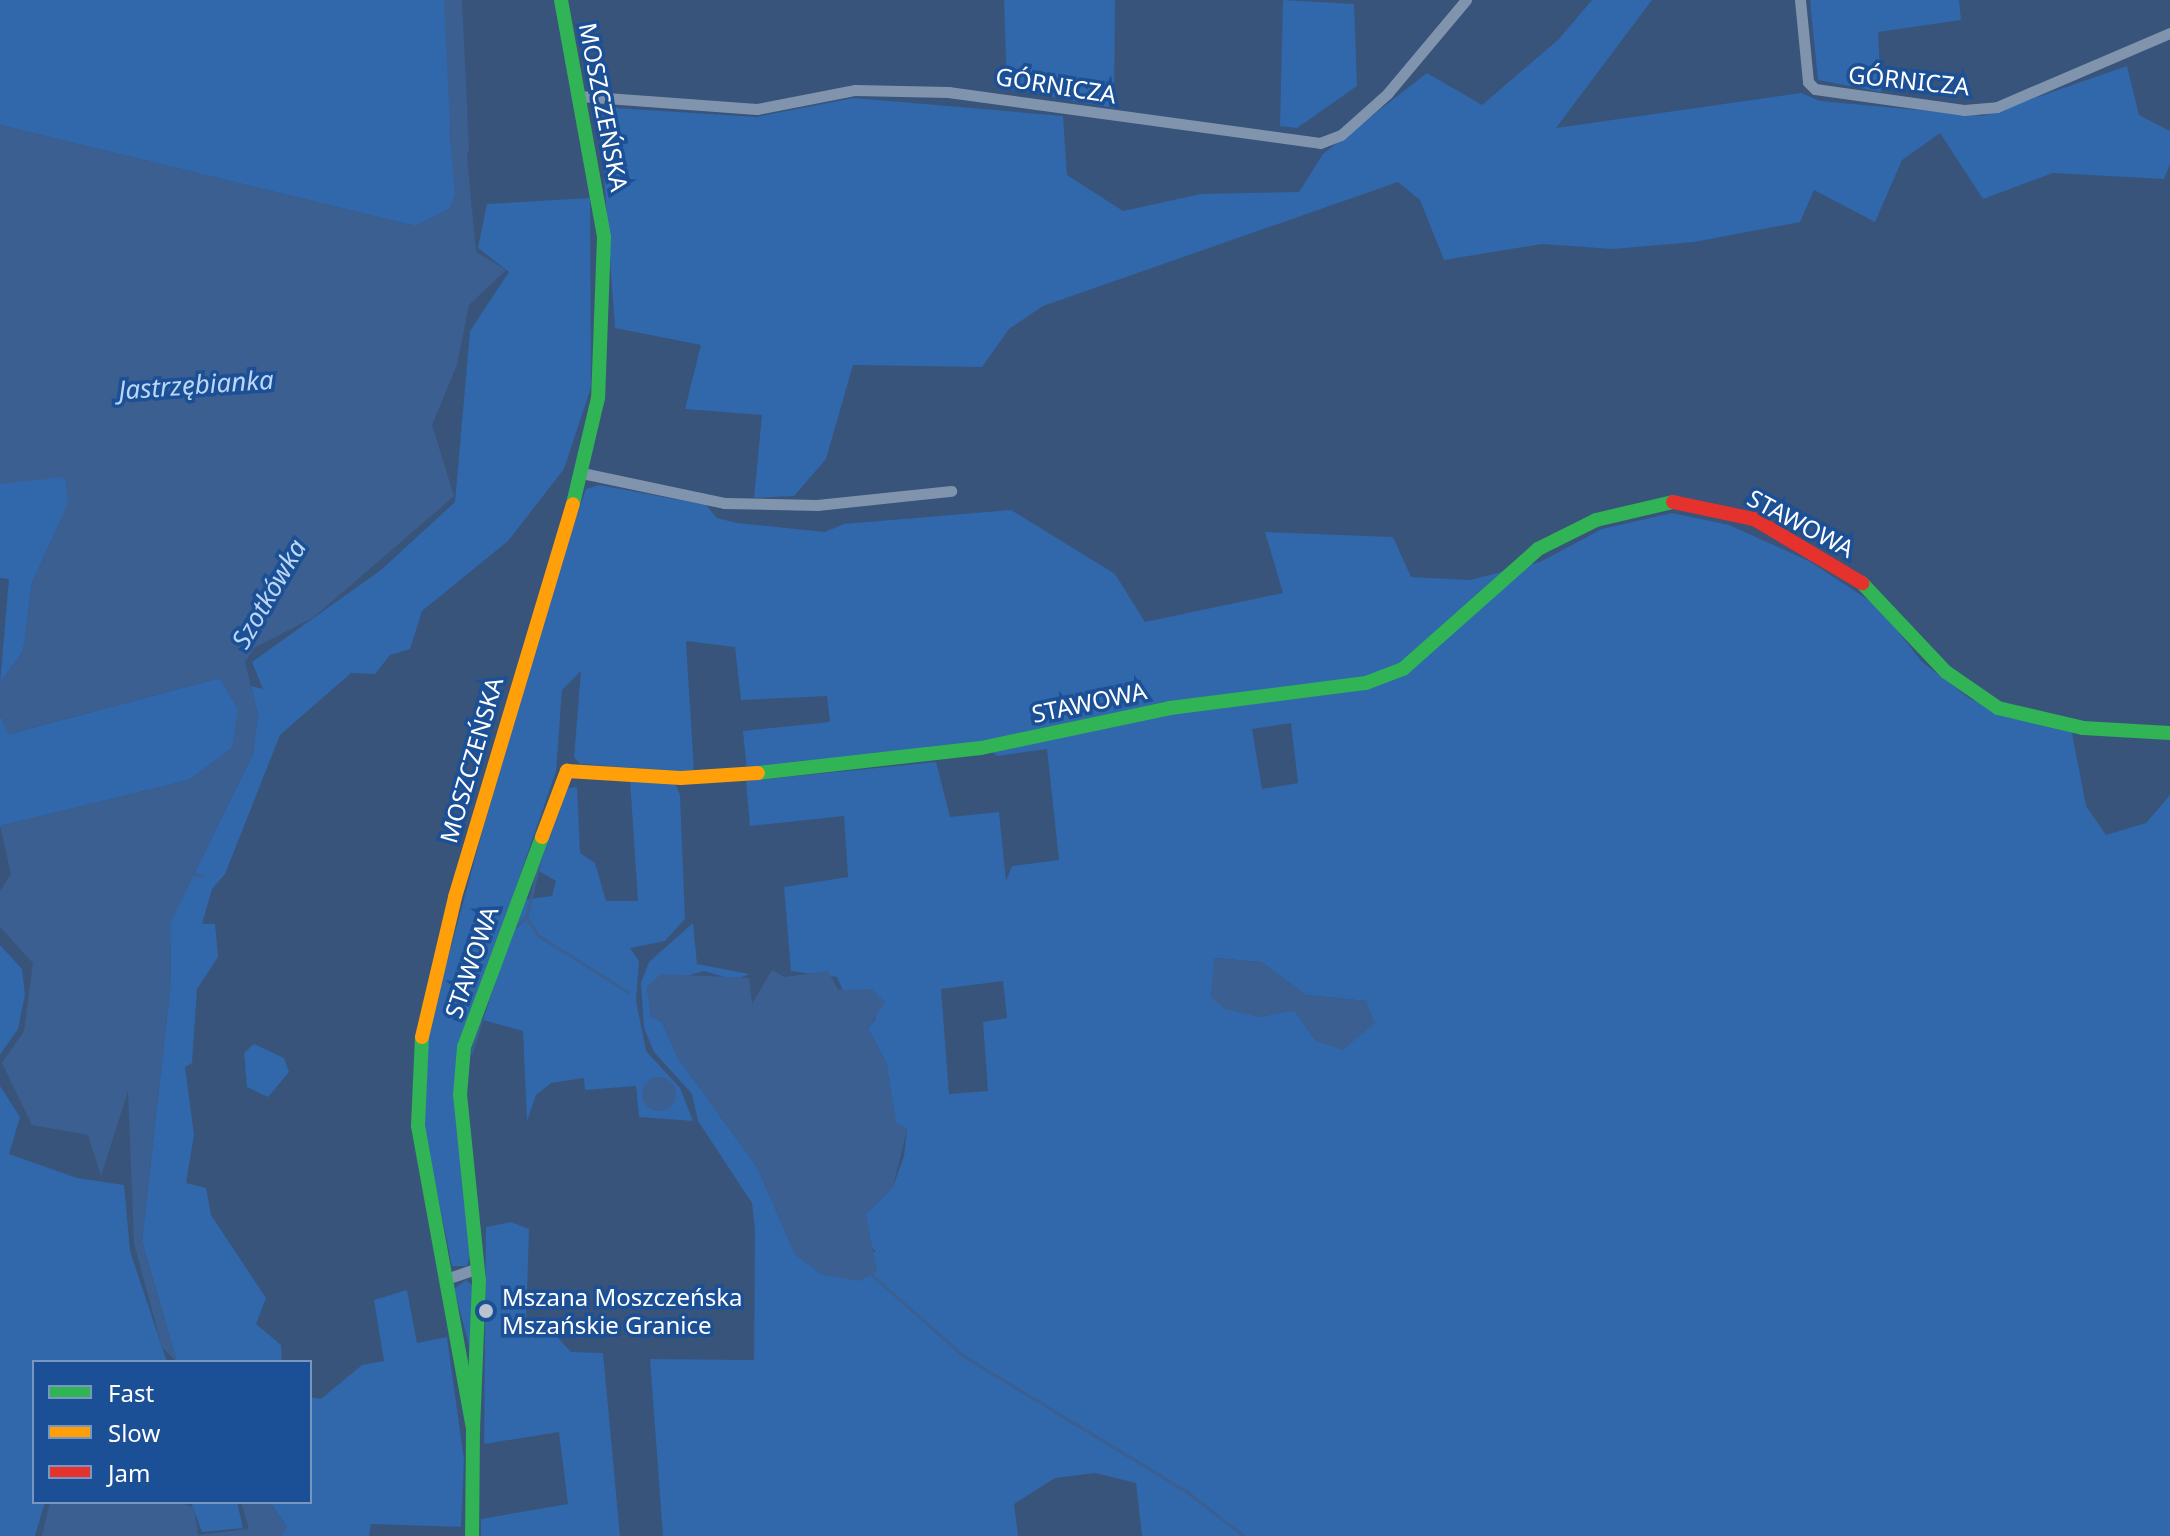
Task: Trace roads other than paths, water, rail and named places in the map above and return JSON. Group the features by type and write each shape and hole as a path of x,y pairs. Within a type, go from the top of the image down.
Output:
{"street":[{"name":"MOSZCZEŃSKA","path":"472,1536 473,1430 418,1126 418,1045 526,646 582,473 601,371 606,253 561,0"},
{"name":"GÓRNICZA","path":"579,96 757,109 855,90 948,92 1320,143 1341,135 1387,94 1466,0"},
{"name":"GÓRNICZA","path":"1800,0 1805,66 1815,89 1964,110 1997,107 2170,33"},
{"path":"582,473 724,503 829,504 951,491"},
{"name":"STAWOWA","path":"473,1430 478,1268 460,1095 464,1047 567,771 681,778 838,767 981,748 1170,708 1366,683 1403,669 1538,549 1596,520 1672,502 1754,519 1856,577 1946,672 1998,708 2083,728 2170,733"},
{"path":"446,1279 478,1268"}],"water":[{"name":"Jastrzębianka","path":"0,125 415,226 450,208 455,194 449,128 464,125 476,252 506,270 469,305 457,365 432,425 454,496 314,617 254,648 245,662 258,715 253,754 170,923 171,981 142,1241 176,1360 162,1347 134,1243 128,1091 101,1176 88,1135 32,1125 2,1063 24,1031 33,963 0,927 0,891 11,874 0,826 189,780 232,748 238,709 220,678 8,734 0,715 0,683 23,652 32,583 68,504 65,477 0,484"},
{"path":"1214,958 1261,962 1306,995 1366,1001 1375,1023 1343,1050 1316,1041 1294,1010 1259,1017 1225,1009 1211,997"},
{"path":"772,970 785,977 828,971 838,990 872,989 885,1002 868,1029 886,1062 896,1123 907,1129 893,1187 866,1214 877,1272 859,1281 823,1275 795,1254 757,1167 678,1058 662,1022 651,1017 647,987 661,974 749,978 752,1004"},
{"path":"659,1077 671,1082 676,1094 671,1106 659,1111 647,1106 642,1094 647,1082"},
{"path":"50,1504 184,1504 194,1508 198,1535 249,1529 242,1504 271,1504 287,1527 281,1536 42,1536"}],"waterway":[{"name":"Szotkówka","path":"453,0 460,149"},
{"path":"526,917 541,855"},
{"path":"192,873 203,876"},
{"path":"515,927 526,917 539,936 628,992"},
{"path":"471,1053 481,1021"},
{"path":"872,1275 962,1355 1187,1492 1244,1536"}],"place":[{"name":"Mszana Moszczeńska Mszańskie Granice","path":"486,1311"}]}
